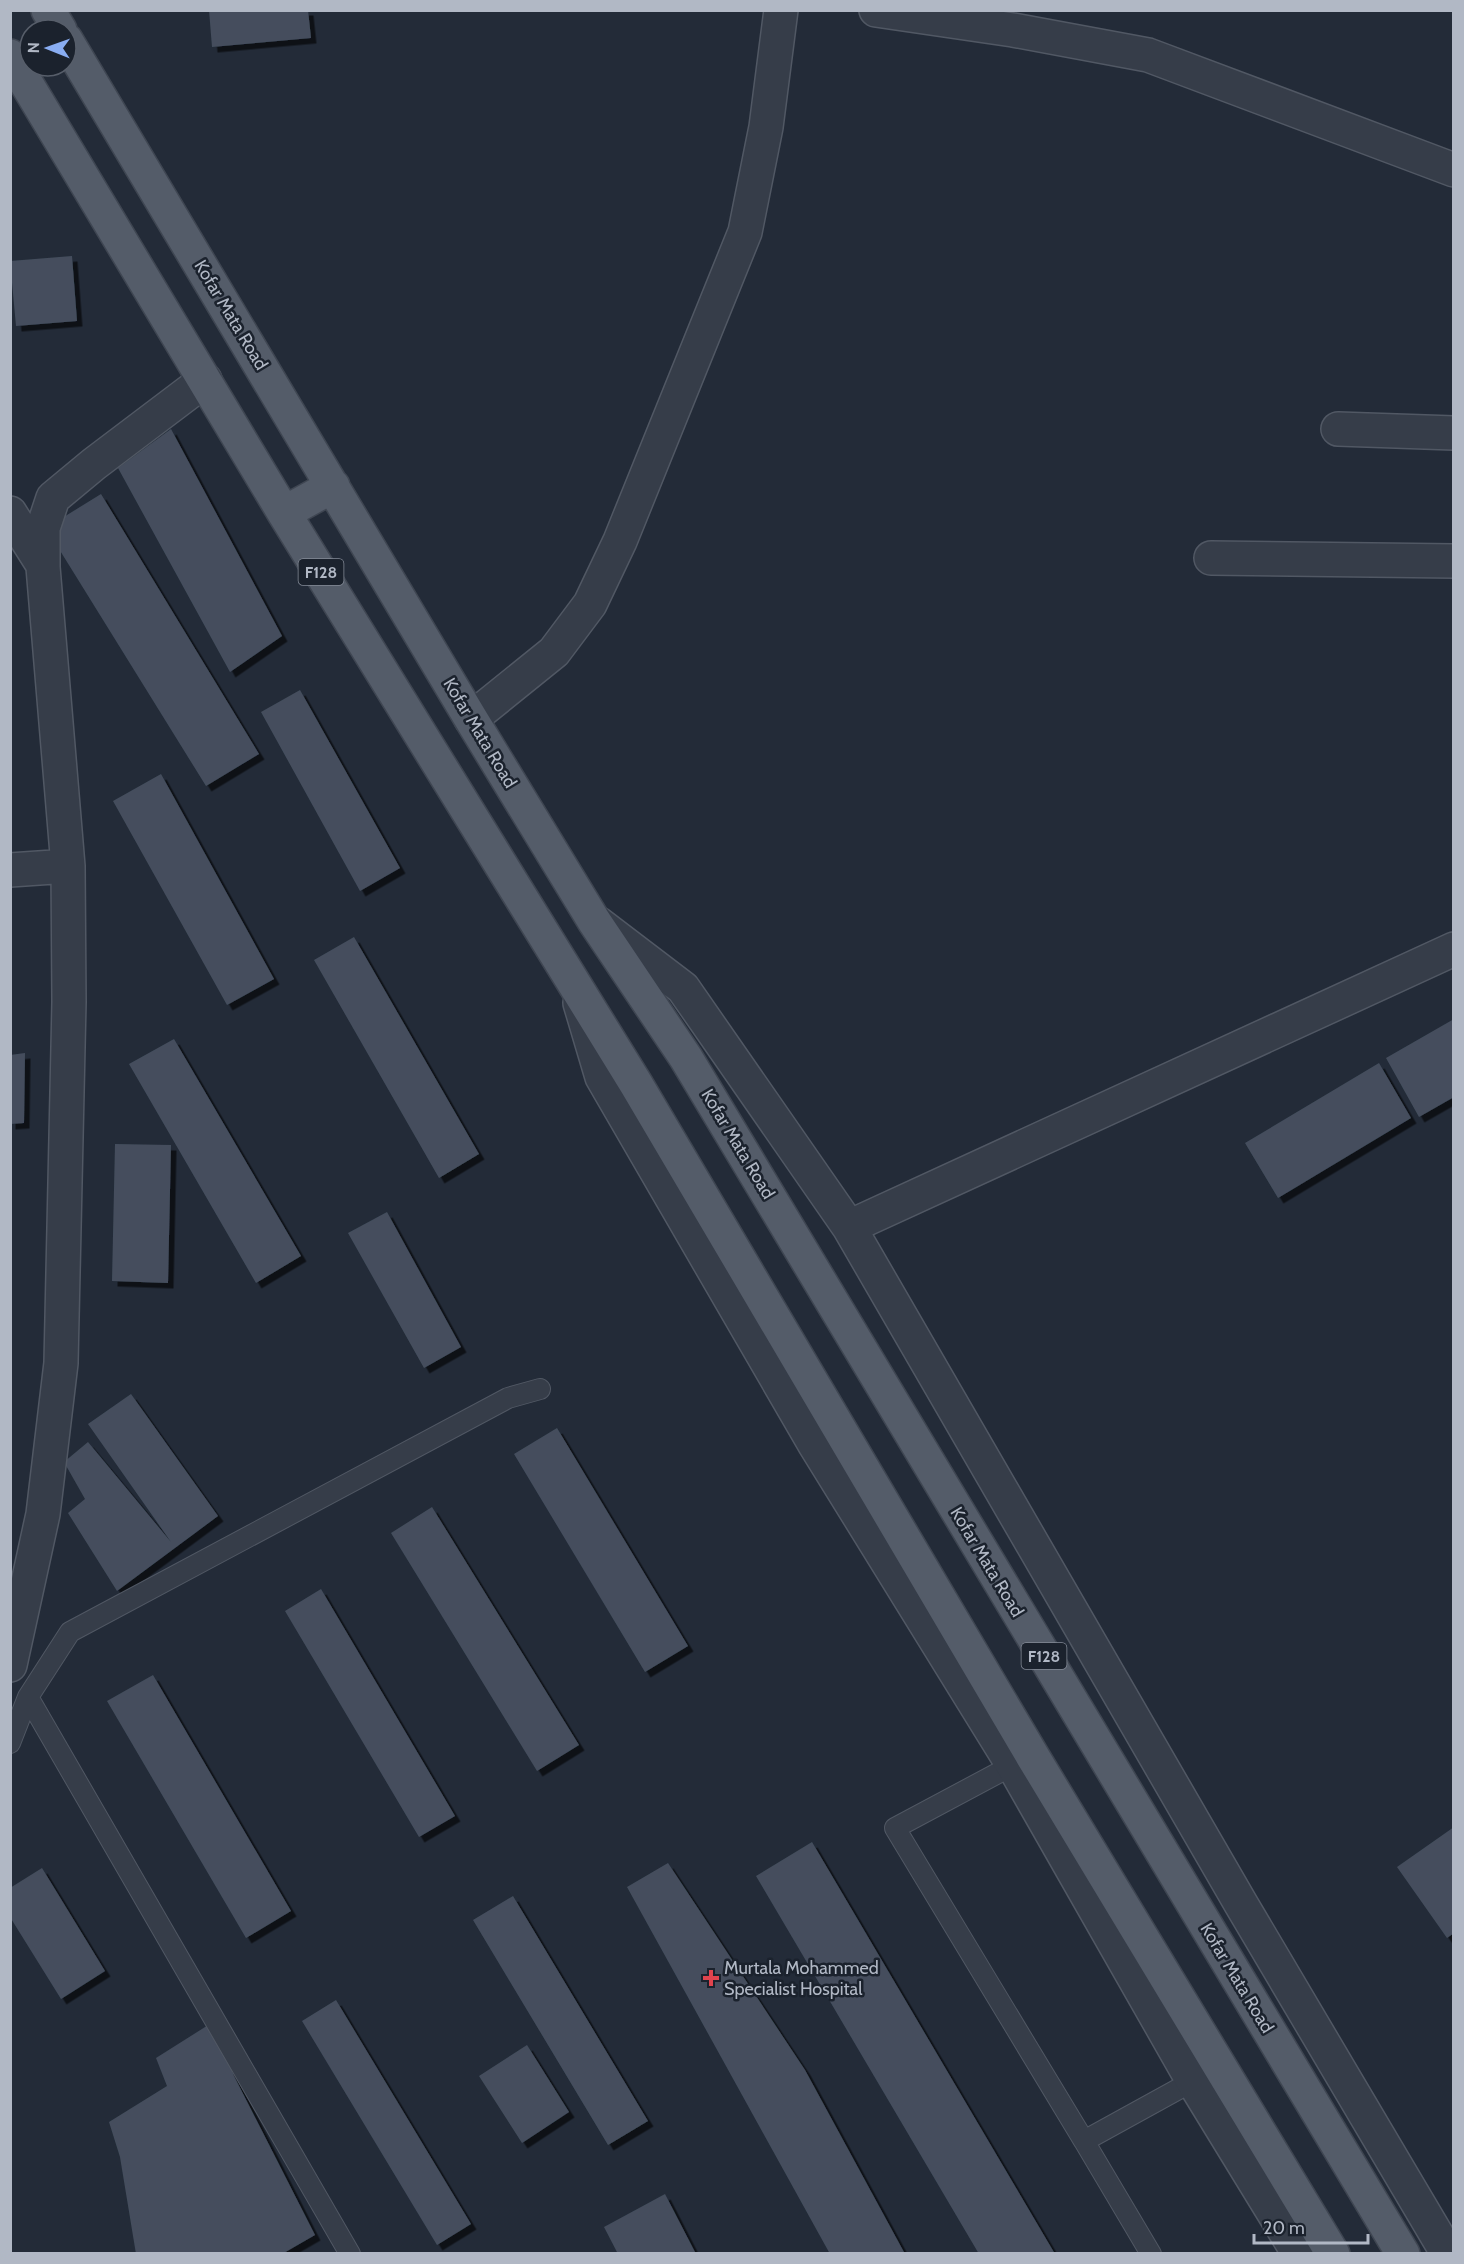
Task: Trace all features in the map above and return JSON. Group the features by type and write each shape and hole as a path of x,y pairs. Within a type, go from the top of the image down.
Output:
{"main road":[{"name":"F128","path":"10,57 284,513 573,979 1033,1757 1333,2253"},
{"name":"Kofar Mata Road","path":"78,60 471,719 594,921 686,1058 1403,2253"},
{"path":"284,513 333,486"}],"street":[{"path":"471,719 554,652 590,604 620,541 745,232 766,128 781,10"},
{"path":"876,10 1013,30 1148,55 1454,170"},
{"path":"10,1665 43,1514 61,1363 69,1002 68,866 44,567 43,528 54,498 94,464 205,380"},
{"path":"1338,429 1454,433"},
{"path":"10,513 44,567"},
{"path":"1211,558 1454,561"},
{"path":"10,870 68,866"},
{"path":"594,921 682,988 849,1227 1235,1894 1448,2253"},
{"path":"849,1227 1454,949"},
{"path":"573,979 602,1077 814,1443 1013,1765 1193,2081 1299,2253"}],"lane":[{"path":"10,1743 28,1696 70,1632 508,1398 540,1389"},
{"path":"28,1696 350,2253"},
{"path":"1013,1765 895,1828 1151,2253"},
{"path":"1084,2141 1193,2081"}],"building":[{"path":"209,10 308,10 311,38 212,47"},
{"path":"72,256 77,321 16,326 10,261"},
{"path":"171,429 282,636 230,672 118,468"},
{"path":"101,494 259,754 206,786 46,528"},
{"path":"300,690 400,868 360,891 261,712"},
{"path":"161,774 274,979 227,1005 113,801"},
{"path":"354,937 479,1154 439,1178 314,960"},
{"path":"1454,1019 1454,1097 1419,1117 1386,1058"},
{"path":"174,1039 301,1256 256,1283 129,1064"},
{"path":"25,1053 24,1123 10,1124 10,1055"},
{"path":"1379,1063 1411,1118 1278,1198 1245,1143"},
{"path":"115,1144 171,1145 168,1283 112,1281"},
{"path":"387,1212 461,1347 424,1368 348,1233"},
{"path":"131,1394 218,1516 117,1591 68,1513 85,1499 64,1462 88,1442 171,1542 88,1424"},
{"path":"557,1428 688,1646 645,1672 514,1454"},
{"path":"432,1507 579,1745 537,1771 391,1533"},
{"path":"321,1589 455,1816 419,1837 285,1611"},
{"path":"153,1675 291,1911 246,1938 107,1701"},
{"path":"1454,1827 1454,1933 1447,1938 1397,1867"},
{"path":"812,1842 1055,2254 979,2254 756,1876"},
{"name":"Murtala Mohammed Specialist Hospital","path":"668,1863 805,2070 905,2254 830,2254 627,1887"},
{"path":"42,1868 105,1971 61,1999 10,1917 10,1888"},
{"path":"513,1896 648,2121 608,2145 473,1920"},
{"path":"336,2000 471,2224 437,2245 302,2021"},
{"path":"213,2022 234,2076 315,2235 282,2254 136,2254 120,2157 109,2122 167,2086 156,2058"},
{"path":"527,2045 569,2112 522,2143 479,2076"},
{"path":"665,2194 696,2254 618,2254 604,2227"}],"place":[{"name":"Murtala Mohammed Specialist Hospital","path":"711,1978"}]}
